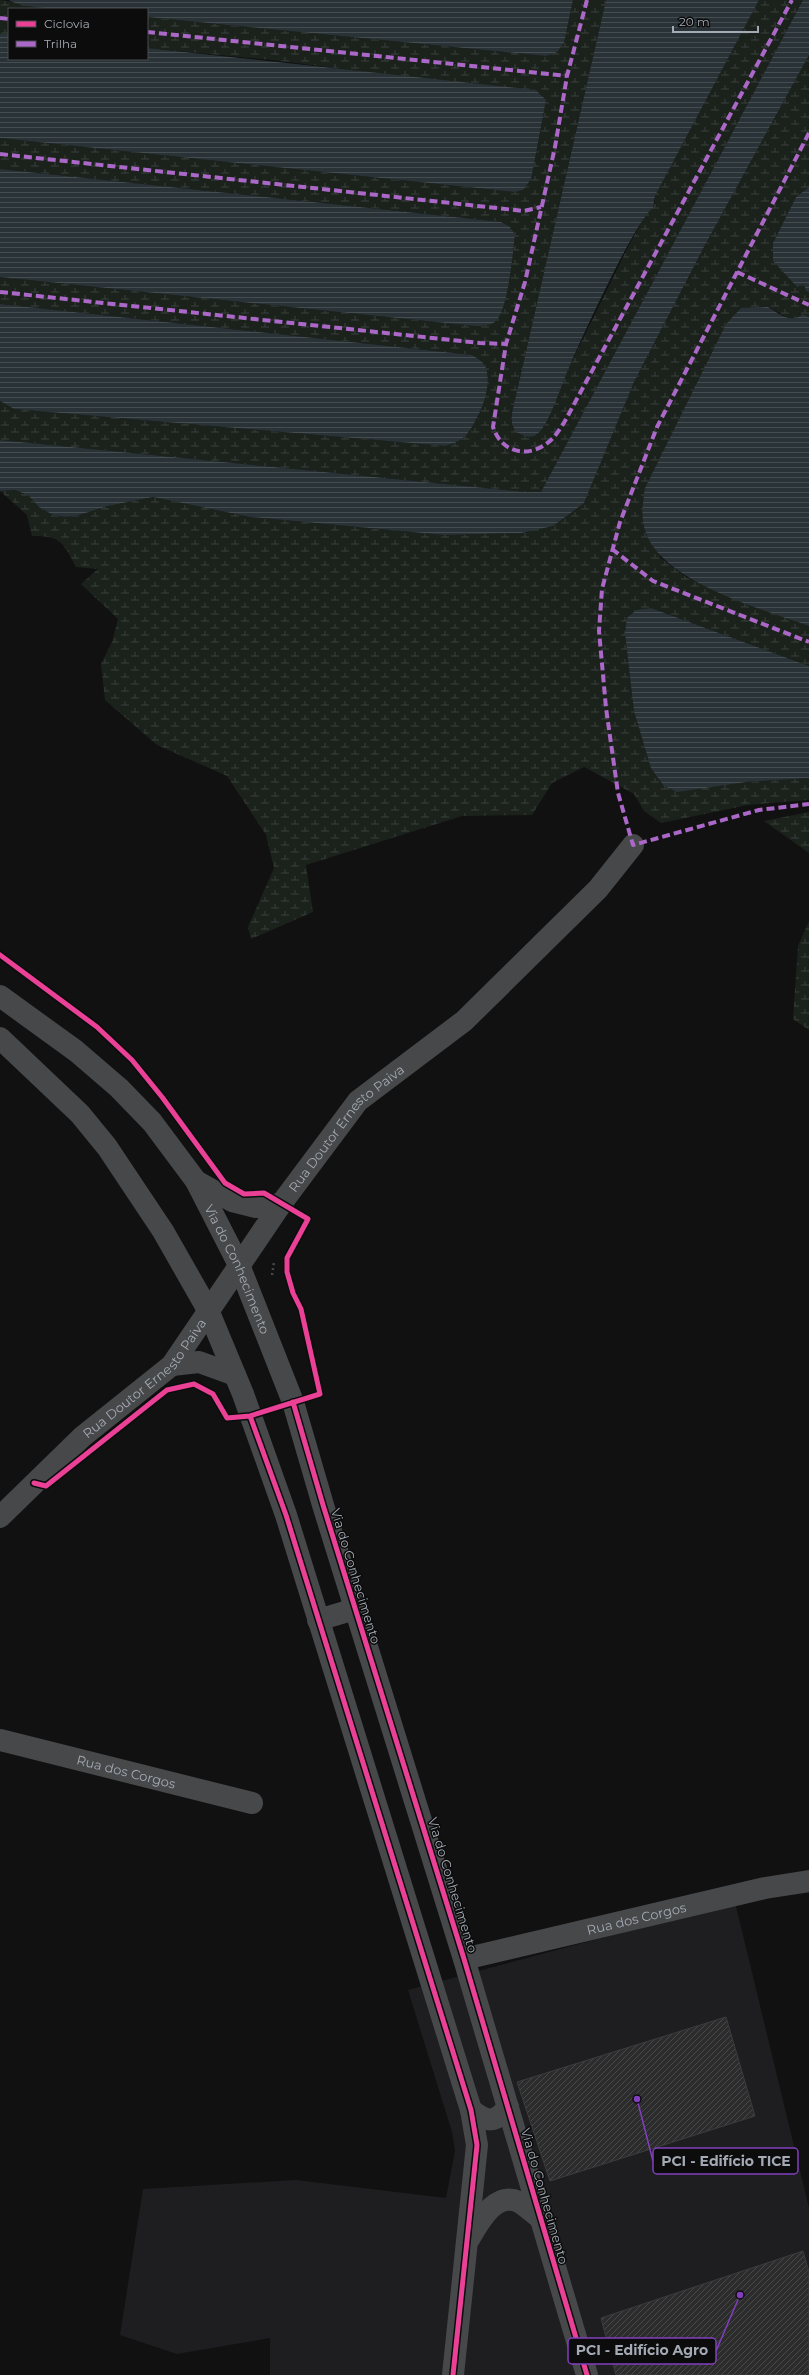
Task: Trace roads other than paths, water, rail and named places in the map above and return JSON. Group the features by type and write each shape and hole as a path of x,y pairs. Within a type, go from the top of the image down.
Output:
{"street":[{"name":"Rua Doutor Ernesto Paiva","path":"0,1517 82,1437 172,1365 281,1204 358,1101 464,1021 598,888 634,845"},
{"name":"Via do Conhecimento","path":"0,996 76,1051 119,1088 152,1122 196,1181 239,1265 293,1402 355,1609 464,1959 587,2375"},
{"path":"0,1038 56,1089 80,1114 107,1147 163,1231 208,1310 235,1375 286,1515 471,2110 477,2145 453,2375"},
{"path":"196,1181 232,1201 256,1207 281,1204"},
{"path":"172,1365 199,1362 235,1375"},
{"path":"318,1620 355,1609"},
{"name":"Rua dos Corgos","path":"0,1740 252,1804"},
{"name":"Rua dos Corgos","path":"464,1959 757,1890 809,1881"},
{"path":"471,2110 482,2118 490,2120 501,2116 508,2107"},
{"path":"467,2242 493,2205 506,2200 519,2202 540,2218"}],"place":[{"name":"PCI - Edifício TICE","path":"637,2099"},
{"name":"PCI - Edifício Agro","path":"740,2295"}]}
